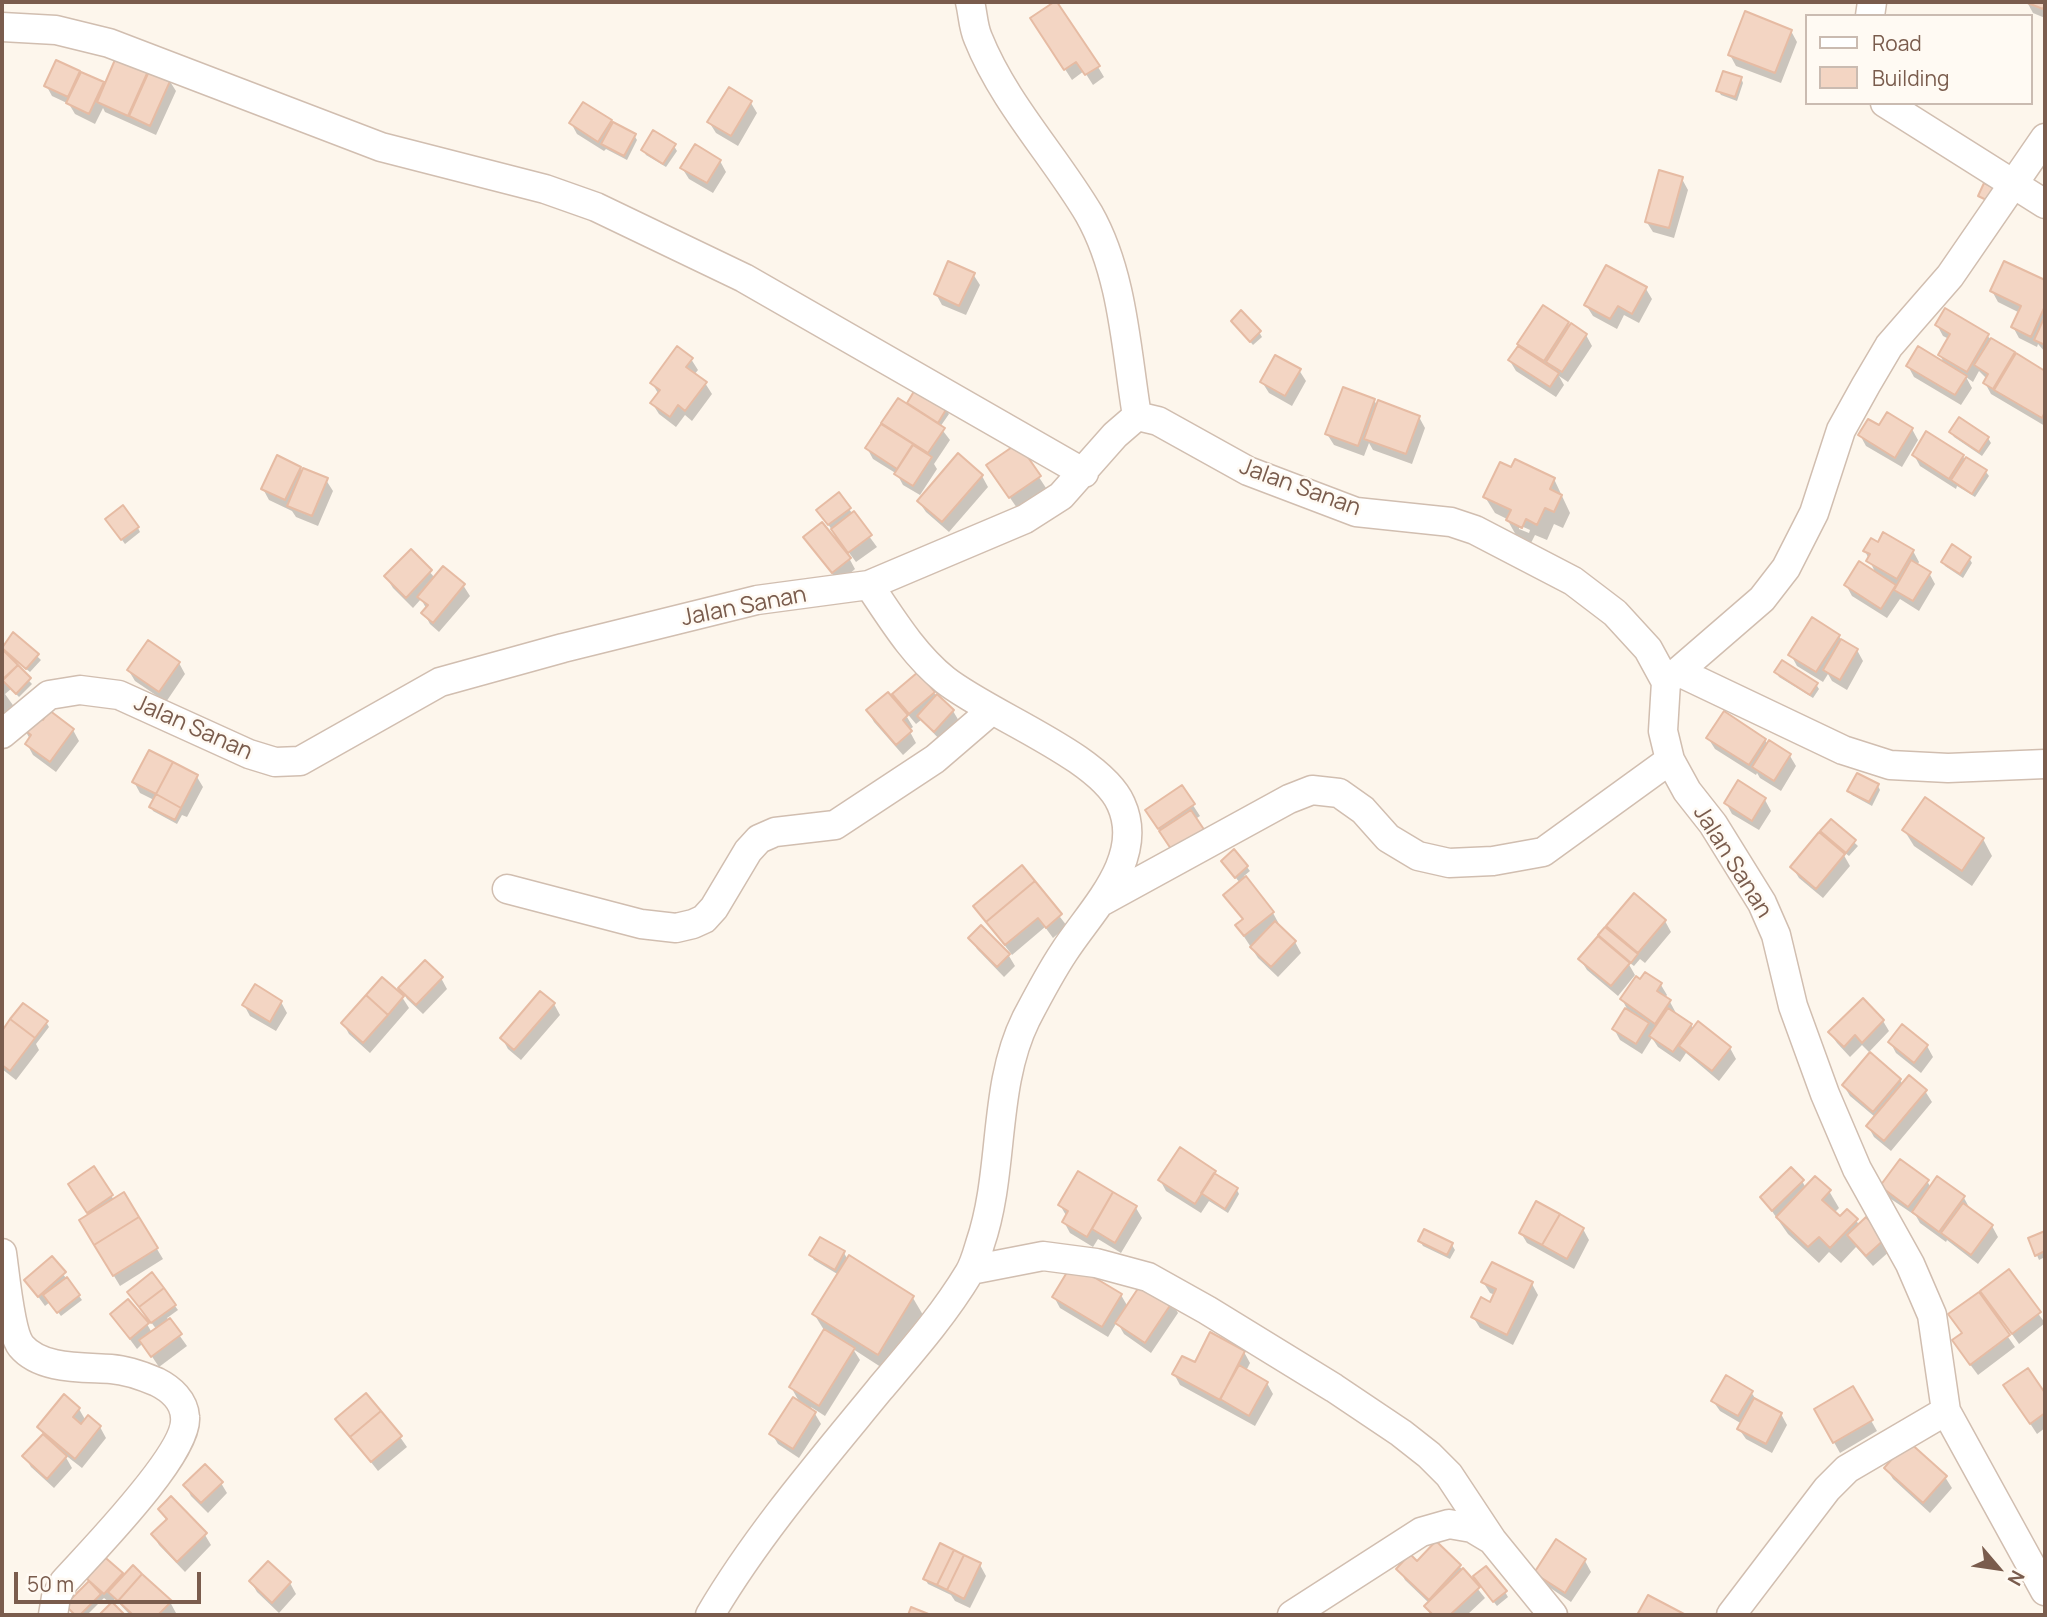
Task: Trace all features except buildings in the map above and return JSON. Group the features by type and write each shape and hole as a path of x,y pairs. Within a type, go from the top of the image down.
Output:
{"street":[{"path":"970,2 977,36 997,76 1089,215 1102,243 1115,282 1138,416"},
{"path":"2,27 57,30 109,43 381,147 545,188 596,207 744,278 1084,473"},
{"path":"1888,105 2045,204"},
{"path":"2045,138 1950,276 1889,346 1841,430 1814,513 1786,568 1762,599 1673,677 1843,750 1890,765 1948,768 2045,764"},
{"name":"Jalan Sanan","path":"2,734 49,695 80,690 119,695 249,754 275,762 300,761 440,682 563,648 757,600 869,585 1025,519 1061,496 1115,435 1138,416 1158,421 1248,471 1356,512 1451,522 1475,530 1573,581 1615,613 1673,677 1663,731 1670,760 1687,791 1713,824 1748,878 1776,935 1793,1006 1825,1094 1857,1169 1910,1265 1933,1315 1946,1411 2045,1591"},
{"path":"710,1615 795,1493 940,1317 971,1270 990,1210 1003,1101 1015,1048 1024,1023 1065,950 1100,902 1121,866 1128,835 1123,807 1116,794 1102,780 1073,756 992,710 946,680 916,652 869,585"},
{"path":"507,889 641,924 676,928 693,924 704,919 713,908 748,851 759,839 775,832 835,825 935,759 992,710"},
{"path":"1100,902 1289,799 1312,790 1339,793 1363,810 1388,838 1418,856 1449,863 1493,861 1543,852 1670,760"},
{"path":"2,1253 19,1344 30,1354 65,1366 117,1369 149,1379 168,1388 180,1402 186,1419 177,1444 162,1471 64,1582 56,1597 53,1615"},
{"path":"971,1270 1043,1256 1096,1263 1148,1277 1219,1317 1334,1388 1429,1455 1449,1475 1492,1540 1553,1615"},
{"path":"1731,1615 1827,1489 1847,1469 1946,1411"},
{"path":"1292,1615 1421,1532 1449,1524 1472,1528 1492,1540"}]}
